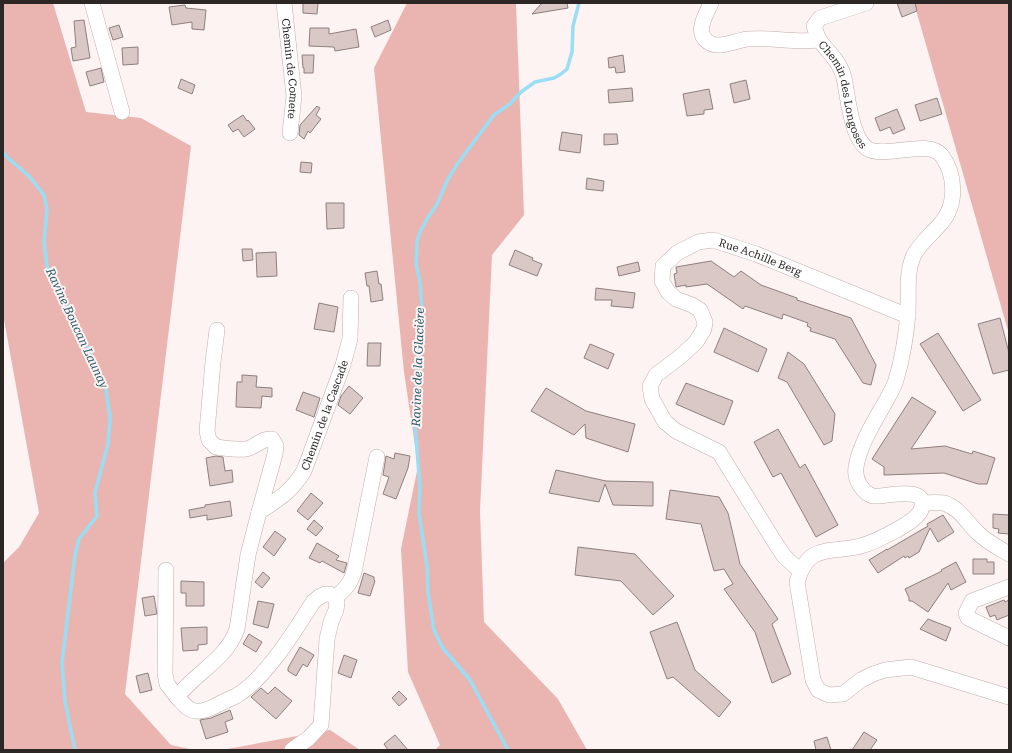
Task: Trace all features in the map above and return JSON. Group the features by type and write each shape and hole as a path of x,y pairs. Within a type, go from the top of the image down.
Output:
{"street":[{"path":"92,3 122,112"},
{"name":"Chemin de Comete","path":"284,3 294,96 290,134"},
{"path":"711,3 701,27 708,42 717,46 747,39 819,40"},
{"name":"Chemin des Longoses","path":"866,3 820,18 814,26 819,40 836,60 844,75 853,120 859,140 869,149 887,152 912,149 933,149 941,154 953,184 952,202 948,213 913,255 908,277 908,316 905,349 895,383 868,435 855,468 857,482 864,490 873,496 912,493 919,497 922,503"},
{"name":"Rue Achille Berg","path":"800,571 784,556 774,542 719,452 676,432 666,422 652,399 650,386 656,375 681,356 696,342 702,334 705,322 700,310 692,305 676,299 668,292 662,281 663,266 677,253 698,242 713,240 738,247 908,316"},
{"name":"Chemin de la Cascade","path":"259,512 287,493 298,482 304,471 343,365 350,339 351,298"},
{"path":"177,697 190,682 228,648 234,638 237,629 248,555 276,446 272,439 266,439 254,447 235,449 216,447 209,440 207,431 217,330"},
{"path":"335,598 351,582 378,457"},
{"path":"1009,554 985,539 954,508 943,503 922,503 921,510 904,526 884,537 862,546 825,550 814,555 806,562 800,571 797,582 813,680 818,690 829,696 844,694 861,680 873,674 885,670 911,667 1009,697"},
{"path":"166,570 165,674 167,684 186,706 195,712 209,709 237,695 253,682 285,645 313,602 325,594 330,594 335,598 337,603 336,610 330,622 327,639 321,725 309,738 292,750"},
{"path":"1009,587 972,601 966,613 968,618 973,622 1009,638"}],"shaded area":[{"path":"3,3 53,3 86,112 141,118 191,146 125,694 171,745 194,750 3,750 3,563 19,547 39,513 3,314"},
{"path":"407,3 516,3 524,215 492,255 480,511 484,622 558,699 587,750 435,750 440,745 408,672 401,549 418,466 404,372 374,68"},
{"path":"914,3 1009,3 1009,334"},
{"path":"330,730 360,750 222,750"}],"building":[{"path":"303,3 318,3 317,14 303,13"},
{"path":"542,3 567,3 568,8 532,14"},
{"path":"897,3 915,3 917,11 902,17"},
{"path":"185,5 186,8 206,10 204,30 192,29 192,22 172,25 169,7"},
{"path":"84,20 90,58 73,61 71,48 76,47 74,21"},
{"path":"388,20 391,30 375,37 371,27"},
{"path":"119,25 123,37 113,40 109,28"},
{"path":"310,28 329,28 329,34 356,29 359,47 335,51 334,47 309,46"},
{"path":"138,47 138,64 123,65 122,48"},
{"path":"302,55 314,55 313,73 304,73"},
{"path":"623,55 625,72 616,73 615,67 609,68 608,58"},
{"path":"101,68 104,82 90,86 86,72"},
{"path":"181,79 195,85 192,94 178,88"},
{"path":"746,80 750,99 734,103 730,84"},
{"path":"632,88 633,101 609,103 608,90"},
{"path":"709,89 713,109 704,110 704,114 687,116 683,94"},
{"path":"937,98 942,114 920,121 915,105"},
{"path":"317,106 320,108 316,115 321,119 310,133 308,131 304,139 299,135 300,125"},
{"path":"897,109 905,129 893,134 890,127 880,131 875,118"},
{"path":"243,115 255,129 244,137 238,129 233,132 228,125"},
{"path":"562,132 582,135 580,153 559,150"},
{"path":"604,134 617,134 618,144 604,145"},
{"path":"301,162 312,163 311,173 300,172"},
{"path":"587,178 604,181 603,191 586,189"},
{"path":"326,203 344,203 344,228 327,229"},
{"path":"242,249 252,249 253,260 243,261"},
{"path":"515,250 542,264 537,276 509,265"},
{"path":"276,252 277,276 257,277 256,253"},
{"path":"711,261 734,277 741,271 761,285 797,298 797,300 851,318 876,365 871,385 863,383 835,339 810,331 811,328 807,326 808,323 783,314 782,319 745,306 743,309 707,284 676,287 674,274 677,273 676,267"},
{"path":"638,262 640,271 619,276 617,267"},
{"path":"377,271 379,284 381,284 383,300 371,302 369,286 367,286 365,273"},
{"path":"596,288 635,293 633,308 611,306 612,300 595,300"},
{"path":"319,303 338,307 334,332 314,329"},
{"path":"1000,318 1009,353 1009,370 993,374 978,324"},
{"path":"724,328 767,349 758,372 714,352"},
{"path":"938,333 981,400 963,411 920,344"},
{"path":"368,343 381,343 380,366 367,366"},
{"path":"590,344 614,354 608,369 584,358"},
{"path":"788,352 804,364 835,414 832,441 824,445 787,382 778,378"},
{"path":"242,375 257,376 256,387 272,388 272,397 262,396 261,408 236,407 237,382 242,382"},
{"path":"686,383 733,401 724,425 676,404"},
{"path":"349,386 363,398 350,414 338,405 341,396"},
{"path":"546,388 586,411 635,424 628,452 586,438 585,424 574,435 531,411"},
{"path":"303,392 320,398 314,417 296,410"},
{"path":"912,397 936,412 911,449 945,446 972,454 973,451 995,458 987,484 978,484 944,473 884,475 884,467 872,459"},
{"path":"778,429 800,468 805,464 838,525 816,537 781,473 773,477 754,442"},
{"path":"395,453 410,456 408,468 396,499 383,494 389,477 383,475 386,456 394,459"},
{"path":"216,456 223,457 225,471 232,470 233,482 210,486 206,458"},
{"path":"556,470 606,481 653,482 653,506 613,505 605,484 599,502 549,493"},
{"path":"670,490 719,497 728,513 740,564 778,619 772,624 791,674 772,683 755,632 724,589 733,584 724,569 714,571 701,524 666,519"},
{"path":"311,493 323,503 308,520 297,511"},
{"path":"230,501 232,516 207,520 207,515 190,518 189,510 205,507 205,505"},
{"path":"993,514 1009,515 1009,534 998,533 999,529 993,528"},
{"path":"943,515 954,532 938,542 930,528 919,552 909,558 908,556 905,558 904,556 878,573 869,560 928,526 927,524"},
{"path":"314,520 323,528 316,536 307,529"},
{"path":"275,531 286,539 274,556 263,547"},
{"path":"317,543 339,556 336,560 347,563 344,573 322,561 320,563 309,558"},
{"path":"578,547 635,554 674,596 653,615 621,581 575,575"},
{"path":"973,559 987,559 987,562 994,562 994,574 973,574"},
{"path":"956,562 966,582 951,590 948,583 928,612 912,601 909,601 905,589 942,571 941,570"},
{"path":"263,572 270,578 262,588 255,582"},
{"path":"364,573 374,577 375,581 370,596 358,593"},
{"path":"181,581 204,582 204,606 186,606 186,593 181,593"},
{"path":"154,596 157,614 145,616 142,598"},
{"path":"1004,600 1005,602 1009,600 1009,615 997,620 995,615 990,617 986,607"},
{"path":"258,601 274,604 268,628 253,624"},
{"path":"928,619 951,628 946,641 920,629"},
{"path":"677,622 695,670 731,702 719,717 673,677 667,679 650,632"},
{"path":"207,627 207,644 198,645 198,650 183,651 181,628"},
{"path":"249,634 262,642 256,652 243,644"},
{"path":"300,647 314,655 307,667 303,664 296,676 288,671 288,668"},
{"path":"344,655 357,660 351,678 338,673"},
{"path":"148,673 152,690 140,693 136,676"},
{"path":"275,687 292,701 276,719 251,697 261,688 268,694"},
{"path":"399,691 407,699 399,706 392,698"},
{"path":"230,710 233,719 225,722 228,732 206,739 200,720 211,718"},
{"path":"864,732 877,740 870,750 852,750"},
{"path":"395,735 408,750 388,750 384,744"},
{"path":"827,737 831,750 816,750 814,741"}],"waterway":[{"name":"Ravine de la Glacière","path":"508,750 470,680 442,647 434,630 428,593 427,566 419,513 420,487 415,426 417,360 422,311 420,282 416,263 417,241 420,232 436,206 448,179 458,163 494,115 510,104 521,92 535,82 554,78 567,69 572,52 573,26 579,3"},
{"name":"Ravine Boucan Launay","path":"3,152 29,176 44,195 47,209 44,242 47,266 80,331 106,390 110,418 108,444 95,493 97,516 79,539 75,555 62,663 65,701 75,750"}]}
